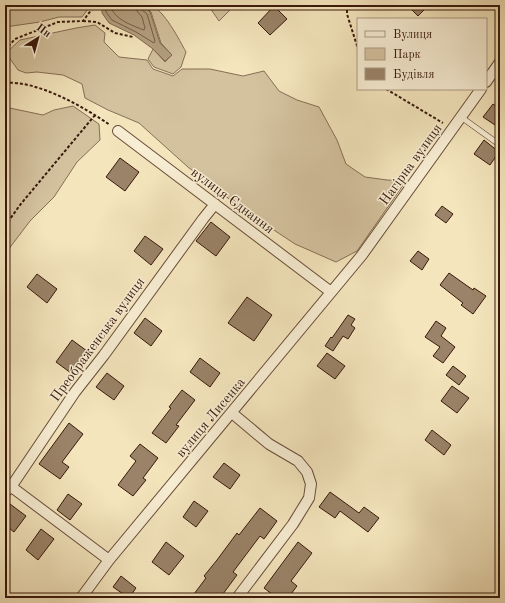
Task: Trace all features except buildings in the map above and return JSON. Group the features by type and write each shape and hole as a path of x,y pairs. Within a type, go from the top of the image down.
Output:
{"street":[{"path":"487,81 500,62"},
{"name":"Нагірна вулиця","path":"362,255 480,90"},
{"name":"вулиця Єднання","path":"118,131 331,292"},
{"name":"Преображенська вулиця","path":"7,487 75,392 215,204"},
{"name":"вулиця Лисенка","path":"81,598 109,560 362,255"},
{"path":"232,413 269,444 298,461 307,472 311,484 309,498 293,524 237,598"},
{"path":"7,487 109,560"}],"lane":[{"path":"461,117 500,145"}],"path":[{"path":"83,21 95,5"},
{"path":"347,5 347,14 357,46"},
{"path":"5,50 14,39 58,22 97,22 115,33 133,37"},
{"path":"5,83 35,87 70,100 118,131"},
{"path":"388,90 453,129"},
{"path":"5,226 20,205 95,115"}],"green space":[{"path":"5,5 91,5 82,17 59,17 40,22 5,27"},
{"path":"144,5 155,7 166,18 186,52 181,67 173,74 154,67 148,59 153,49 165,62 172,55 161,43 151,12"},
{"path":"208,5 235,5 219,21"},
{"path":"95,25 105,33 104,42 119,57 147,60 153,69 173,76 182,69 210,69 243,76 264,71 279,91 297,100 319,107 337,140 346,164 365,177 406,181 357,251 336,262 295,244 236,205 207,180 189,168 139,123 108,110 85,98 82,84 63,75 37,72 26,73 18,70 6,53 20,40"},
{"path":"73,106 99,124 100,140 77,162 54,197 30,221 5,254 5,107 43,115 54,110"}],"water":[{"path":"102,5 143,5 150,12 160,43 172,55 165,61 153,49 134,35 109,23 102,13"}]}
